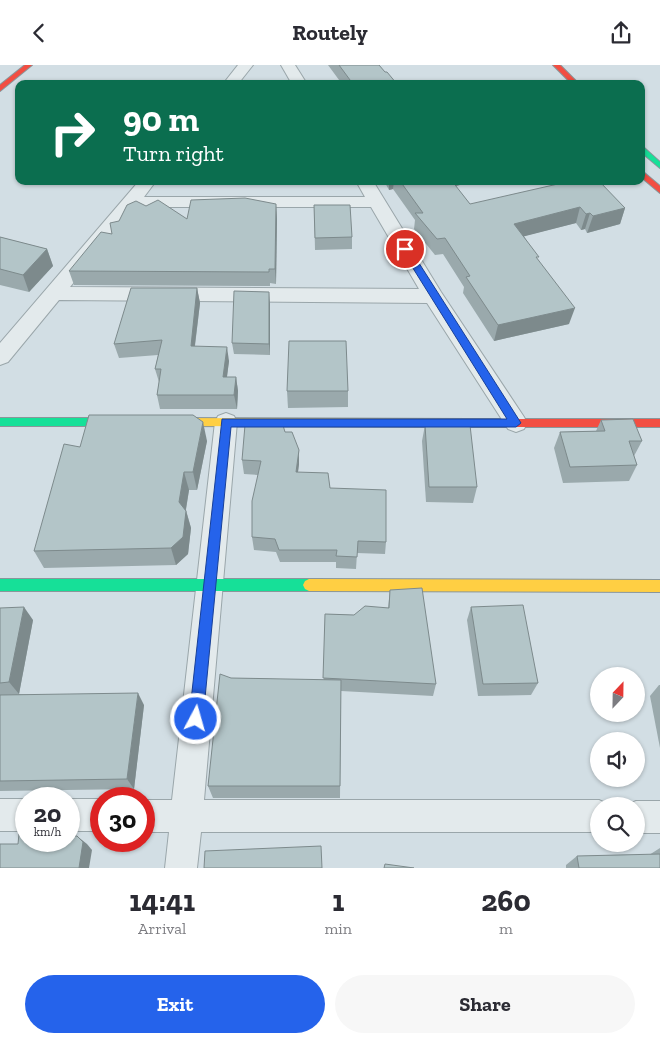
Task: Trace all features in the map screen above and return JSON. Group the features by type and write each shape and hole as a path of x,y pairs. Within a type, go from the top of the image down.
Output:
{"street":[{"path":"0,89 29,65"},
{"path":"233,80 246,65"},
{"path":"288,65 297,80"},
{"path":"556,65 572,80"},
{"path":"645,151 660,166"},
{"path":"645,176 660,191"},
{"path":"0,357 145,185"},
{"path":"366,185 433,296 516,423"},
{"path":"132,201 377,202"},
{"path":"53,293 433,296"},
{"path":"0,422 138,422"},
{"path":"157,422 660,423"},
{"path":"181,868 226,422"},
{"path":"0,585 660,586"},
{"path":"0,815 15,815"},
{"path":"155,815 590,817"},
{"path":"645,817 660,817"}],"building":[{"path":"339,65 379,65 394,80 350,80"},
{"path":"403,185 455,185 470,204 553,185 603,185 625,208 593,216 590,213 586,214 580,207 514,224 539,257 536,257 575,308 498,325 466,277 470,276 445,238 437,239 415,213 423,213"},
{"path":"245,198 276,204 275,269 269,269 269,272 69,271 101,232 112,234 110,223 119,221 127,205 136,201 146,206 158,200 187,219 191,200"},
{"path":"314,205 350,205 352,237 315,238"},
{"path":"0,237 47,249 23,275 0,269"},
{"path":"131,288 197,288 191,346 227,347 223,377 236,377 234,395 157,395 161,369 155,369 162,340 114,344"},
{"path":"234,291 269,292 269,344 232,343"},
{"path":"289,341 346,341 348,391 287,391"},
{"path":"89,415 193,415 203,422 193,472 184,472 179,502 186,511 183,537 171,548 34,551 64,444 80,447"},
{"path":"633,419 642,441 629,441 637,465 570,467 560,432 605,431 601,420"},
{"path":"282,422 285,432 292,432 299,450 296,472 328,473 330,488 386,490 386,542 358,541 357,557 336,556 337,550 279,550 275,539 252,537 252,501 261,461 242,460 245,425"},
{"path":"425,425 470,425 477,487 429,487"},
{"path":"422,588 436,684 323,678 325,614 354,615 365,606 389,608 390,590"},
{"path":"523,605 538,683 483,684 471,607"},
{"path":"24,607 9,682 0,683 0,608"},
{"path":"220,674 231,678 341,680 340,786 208,786"},
{"path":"138,693 127,779 0,781 0,695"},
{"path":"80,839 83,842 79,868 0,868 0,844 15,844 15,852 80,852"},
{"path":"321,846 322,868 204,868 205,851"},
{"path":"660,854 660,868 579,868 577,856"},
{"path":"385,864 414,868 384,868"}],"traffic: fast":[{"path":"645,151 660,166"},
{"path":"0,422 123,422"},
{"path":"0,585 309,585"}],"traffic: slow":[{"path":"166,422 469,423"},
{"path":"309,585 660,586"}],"traffic: jam":[{"path":"0,89 29,65"},
{"path":"556,65 572,80"},
{"path":"645,176 660,191"},
{"path":"469,423 660,423"}],"route":[{"path":"196,719 226,422 516,423 433,296 405,249"}]}
